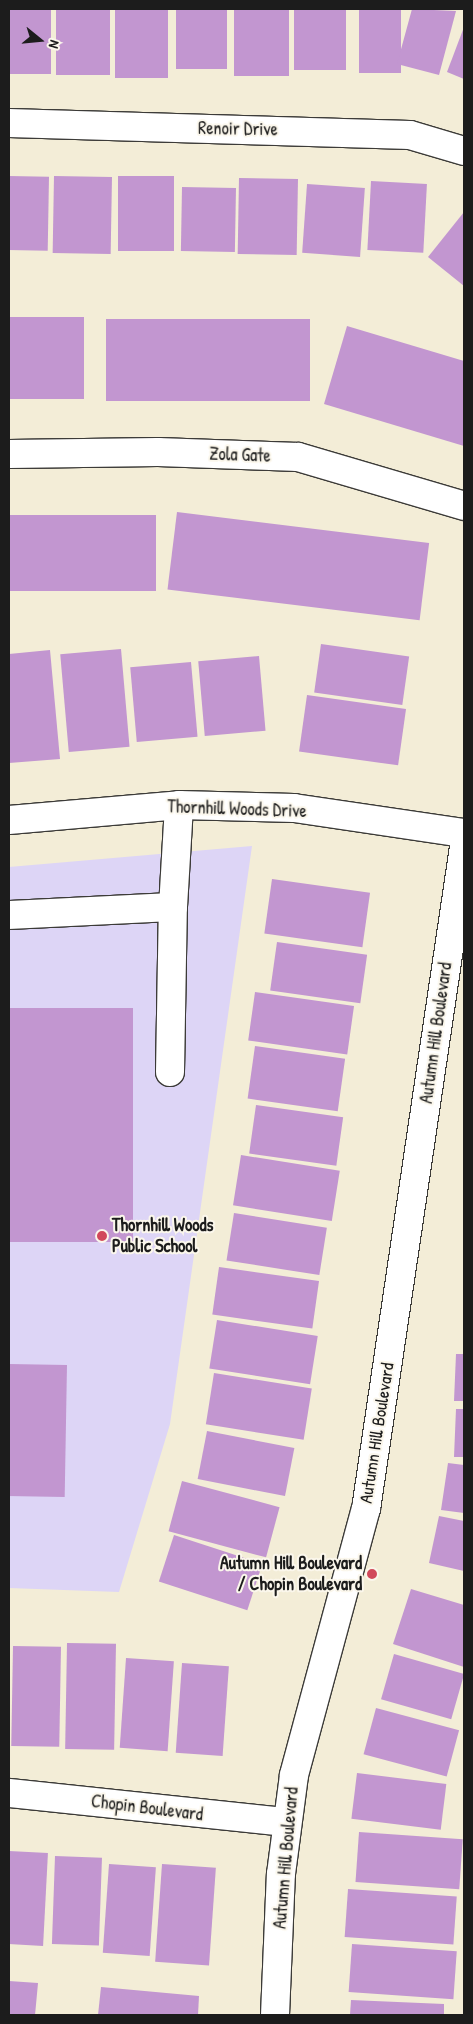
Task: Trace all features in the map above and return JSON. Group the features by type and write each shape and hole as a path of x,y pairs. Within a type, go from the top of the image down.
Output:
{"street":[{"name":"Renoir Drive","path":"9,123 410,134 464,151"},
{"name":"Zola Gate","path":"9,454 158,452 298,457 464,506"},
{"name":"Thornhill Woods Drive","path":"9,820 178,805 294,808 464,834"},
{"path":"170,1072 173,906 178,805"},
{"name":"Autumn Hill Boulevard","path":"275,2015 286,1822 294,1775 366,1509 464,847"},
{"path":"9,915 173,906"},
{"name":"Chopin Boulevard","path":"9,1792 286,1822"}],"shaded area":[{"name":"Thornhill Woods Public School","path":"252,846 170,1424 119,1592 9,1588 9,867"}],"building":[{"path":"9,9 51,9 51,74 9,74"},
{"path":"56,9 110,9 110,75 56,75"},
{"path":"115,9 168,9 168,78 115,78"},
{"path":"176,9 227,9 227,69 176,69"},
{"path":"234,9 289,9 289,76 234,76"},
{"path":"294,9 346,9 346,70 294,70"},
{"path":"359,9 401,9 401,73 359,73"},
{"path":"412,9 456,11 439,75 397,64"},
{"path":"464,27 464,79 447,72"},
{"path":"9,176 49,177 48,251 9,250"},
{"path":"54,176 112,177 111,254 53,253"},
{"path":"118,176 174,176 174,251 118,251"},
{"path":"239,178 298,179 297,255 238,254"},
{"path":"371,181 427,184 423,253 367,250"},
{"path":"307,184 365,188 360,257 302,253"},
{"path":"182,187 236,188 235,252 181,251"},
{"path":"464,212 464,286 428,257"},
{"path":"9,317 84,317 84,399 9,399"},
{"path":"106,319 310,319 310,401 106,401"},
{"path":"347,326 464,361 464,446 324,404"},
{"path":"177,512 429,543 420,620 167,589"},
{"path":"9,515 156,515 156,591 9,591"},
{"path":"321,644 409,656 402,705 314,693"},
{"path":"121,649 130,747 69,752 60,654"},
{"path":"50,650 60,759 9,763 9,654"},
{"path":"259,656 266,731 205,736 198,661"},
{"path":"191,662 198,737 137,742 130,667"},
{"path":"307,695 406,709 398,765 299,751"},
{"path":"272,879 370,893 362,947 264,933"},
{"path":"277,942 367,955 360,1003 270,991"},
{"path":"255,992 354,1006 347,1054 248,1041"},
{"path":"9,1008 133,1008 133,1242 9,1242"},
{"path":"255,1046 345,1059 338,1111 248,1098"},
{"path":"256,1105 343,1117 336,1166 249,1154"},
{"path":"241,1155 340,1171 332,1221 233,1205"},
{"path":"234,1213 327,1228 319,1275 226,1260"},
{"path":"219,1267 319,1281 312,1329 212,1315"},
{"path":"217,1320 318,1336 310,1384 209,1368"},
{"path":"456,1354 464,1354 464,1401 454,1401"},
{"path":"9,1364 67,1365 65,1497 9,1496"},
{"path":"214,1373 312,1388 304,1440 206,1424"},
{"path":"456,1409 464,1409 464,1457 454,1457"},
{"path":"207,1431 294,1448 285,1496 198,1479"},
{"path":"448,1463 464,1465 464,1513 441,1510"},
{"path":"182,1481 280,1507 266,1557 169,1531"},
{"path":"439,1516 464,1521 464,1571 429,1563"},
{"path":"174,1535 262,1564 247,1610 159,1582"},
{"path":"411,1589 464,1605 464,1667 393,1644"},
{"path":"67,1643 116,1644 114,1750 65,1749"},
{"path":"13,1646 61,1647 59,1747 11,1746"},
{"path":"394,1654 464,1674 451,1719 381,1699"},
{"path":"126,1658 174,1661 168,1751 120,1748"},
{"path":"182,1663 229,1666 223,1756 176,1753"},
{"path":"376,1708 459,1730 447,1777 364,1754"},
{"path":"357,1773 446,1784 441,1830 351,1819"},
{"path":"359,1832 463,1839 459,1889 356,1882"},
{"path":"9,1851 48,1853 43,1946 9,1944"},
{"path":"55,1856 102,1858 99,1946 52,1944"},
{"path":"109,1864 156,1867 150,1956 103,1953"},
{"path":"162,1864 216,1868 209,1966 155,1962"},
{"path":"348,1889 457,1897 453,1944 345,1937"},
{"path":"352,1944 457,1951 453,1999 349,1992"},
{"path":"9,1981 38,1983 35,2015 9,2015"},
{"path":"101,1987 199,1996 198,2015 98,2015"},
{"path":"351,2000 444,2004 444,2015 350,2015"}],"place":[{"name":"Thornhill Woods Public School","path":"102,1236"},
{"name":"Autumn Hill Boulevard / Chopin Boulevard","path":"372,1574"}]}
